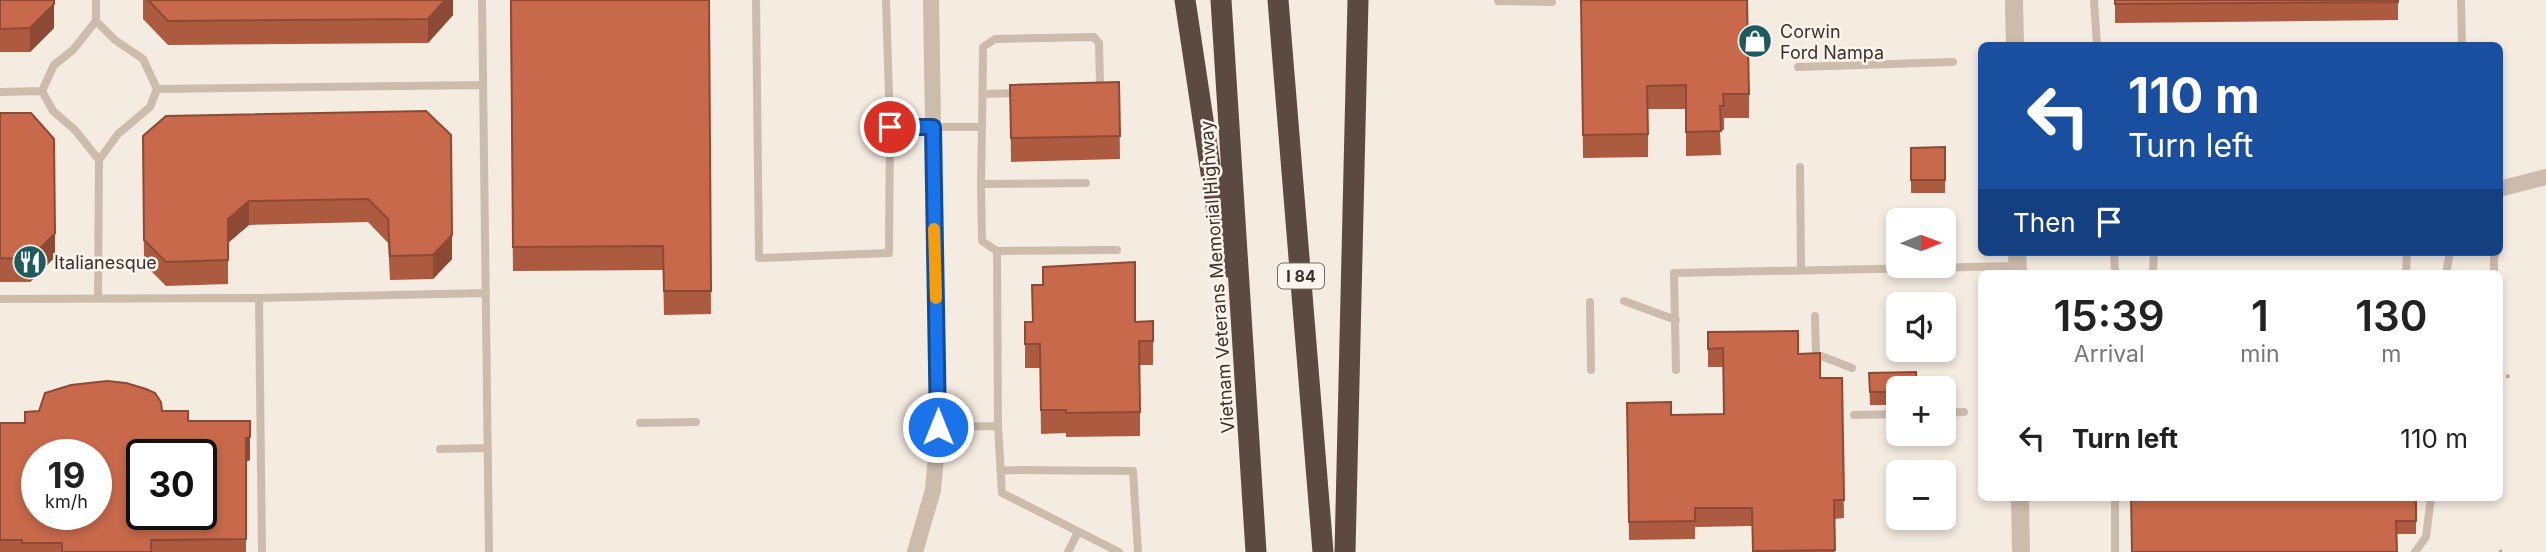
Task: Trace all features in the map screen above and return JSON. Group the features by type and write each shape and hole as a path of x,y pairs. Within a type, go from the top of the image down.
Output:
{"highway":[{"path":"1185,0 1216,206 1244,348"},
{"name":"Vietnam Veterans Memorial Highway","path":"1221,0 1256,552"},
{"name":"I 84","path":"1278,0 1323,552"},
{"path":"1345,552 1358,0"}],"street":[{"path":"915,552 933,490 938,427 931,0"},
{"path":"2014,0 2015,42"},
{"path":"2503,188 2546,177"},
{"path":"2020,501 2021,552"}],"lane":[{"path":"42,91 54,65 73,50 96,21 96,0"},
{"path":"482,0 489,552"},
{"path":"755,0 759,258 889,253 890,127 886,0"},
{"path":"2094,0 2097,42"},
{"path":"2461,0 2462,42"},
{"path":"1498,1 1552,2"},
{"path":"96,21 114,40 143,59 157,89 150,107 118,134 99,160 98,299"},
{"path":"1080,91 1094,91 1100,86 1099,43 1094,37 995,39 983,47 982,241 997,251 1117,250"},
{"path":"1798,67 1953,62"},
{"path":"157,89 483,85"},
{"path":"0,92 42,91"},
{"path":"42,91 53,111 75,130 99,160"},
{"path":"983,94 1024,93"},
{"path":"890,127 982,127"},
{"path":"1800,167 1801,269"},
{"path":"981,184 1086,183"},
{"path":"997,251 998,426 1002,493 1119,552"},
{"path":"1676,370 1674,273 2018,264"},
{"path":"0,299 259,298 485,293"},
{"path":"259,298 262,552"},
{"path":"1624,301 1676,320"},
{"path":"1590,302 1591,370"},
{"path":"1815,316 1816,354 1852,368"},
{"path":"1956,412 1964,412"},
{"path":"1854,415 1886,414"},
{"path":"640,423 696,422"},
{"path":"938,427 998,426"},
{"path":"440,449 487,448"},
{"path":"1000,470 1133,471 1138,552"},
{"path":"2115,501 2115,552"},
{"path":"2415,552 2426,537 2430,501"},
{"path":"1068,552 1078,531"}],"path":[{"path":"2503,377 2511,376"}],"building":[{"path":"0,0 54,0 54,4 30,28 0,29"},
{"path":"148,0 445,0 428,19 168,21"},
{"path":"511,0 709,0 711,291 664,291 663,246 513,247"},
{"path":"1581,0 1747,0 1749,94 1723,94 1724,106 1720,106 1721,131 1686,132 1686,85 1647,86 1648,134 1583,135"},
{"path":"2115,0 2398,0 2398,2 2115,4"},
{"path":"1119,82 1120,136 1011,138 1010,85"},
{"path":"426,111 451,135 452,235 433,255 390,256 388,219 368,199 249,201 228,219 228,260 166,262 144,240 143,136 166,116"},
{"path":"0,113 31,113 54,139 55,233 30,259 0,258"},
{"path":"1945,147 1945,180 1911,180 1911,148"},
{"path":"1135,262 1135,322 1153,321 1153,341 1139,341 1140,412 1066,413 1066,410 1041,410 1040,344 1025,344 1025,322 1033,322 1032,285 1043,285 1043,267"},
{"path":"1798,331 1798,354 1820,353 1820,378 1842,378 1844,500 1834,500 1835,550 1753,551 1752,508 1695,508 1695,521 1629,522 1627,403 1671,402 1671,415 1724,414 1723,348 1708,349 1708,332"},
{"path":"1916,372 1916,376 1886,376 1886,392 1870,392 1869,373"},
{"path":"107,381 126,383 155,393 161,402 162,411 188,411 188,421 250,421 250,437 246,438 246,539 151,540 151,552 62,552 62,543 0,540 0,423 25,423 25,412 39,411 45,393 71,385"},
{"path":"2131,501 2416,501 2416,521 2396,521 2397,552 2132,552"}],"slow traffic":[{"path":"934,229 936,298"}],"place":[{"name":"Corwin Ford Nampa","path":"1755,41"},
{"name":"Italianesque","path":"30,262"}],"route":[{"path":"890,127 933,127 938,427"}]}
